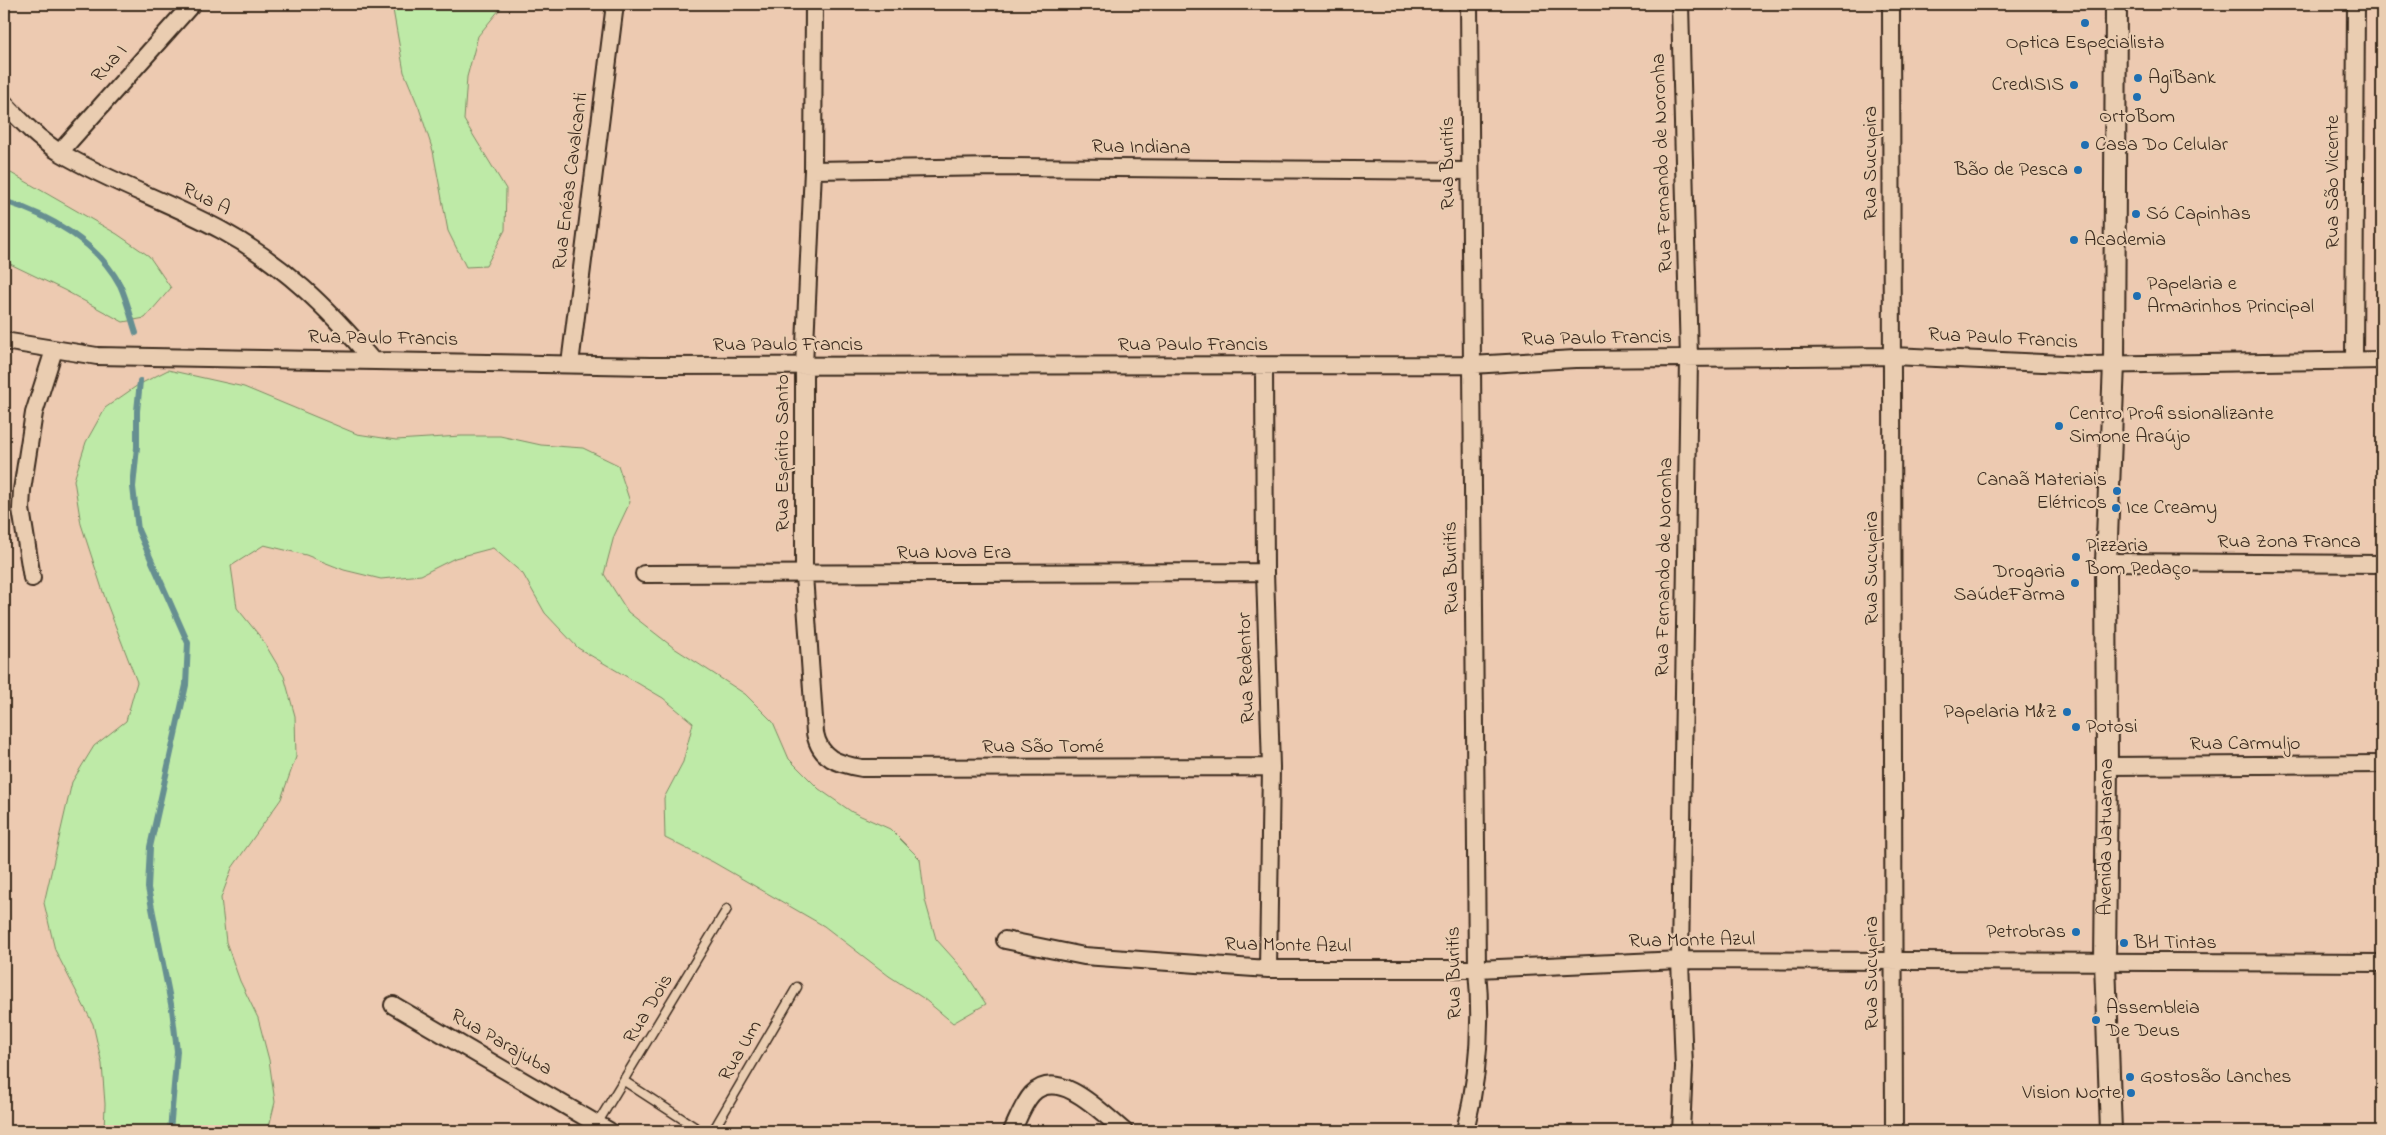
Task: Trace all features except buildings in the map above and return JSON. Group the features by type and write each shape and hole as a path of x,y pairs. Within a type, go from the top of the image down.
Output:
{"street":[{"name":"Rua Enéas Cavalcanti","path":"570,364 615,4"},
{"name":"Rua Espírito Santo","path":"814,4 813,170 804,366 804,575 815,733 821,750"},
{"name":"Rua Buritís","path":"1465,1131 1476,1074 1479,994 1477,969 1469,4"},
{"name":"Rua Fernando de Noronha","path":"1680,4 1689,359 1680,960 1684,1068 1681,1131"},
{"name":"Rua Sucupira","path":"1891,4 1894,1131"},
{"name":"Avenida Jatuarana","path":"2110,1131 2105,962 2108,766 2106,562 2114,364 2116,4"},
{"name":"Rua São Vicente","path":"2354,360 2356,4"},
{"name":"Rua I","path":"60,152 184,7"},
{"name":"Rua A","path":"4,103 30,129 60,152 221,230 268,258 305,288 335,317 372,360"},
{"name":"Rua Indiana","path":"813,170 998,167 1469,171"},
{"name":"Rua Paulo Francis","path":"4,341 97,356 804,366 1471,365 1575,359 1893,356 2086,365 2382,360"},
{"path":"32,578 21,509 22,490 34,413 54,350"},
{"name":"Rua Redentor","path":"1264,366 1265,572 1271,767 1268,969"},
{"name":"Rua Zona Franca","path":"2106,562 2382,564"},
{"name":"Rua Nova Era","path":"644,574 804,575 1265,572"},
{"name":"Rua São Tomé","path":"821,750 839,764 862,768 1271,767"},
{"name":"Rua Carmuljo","path":"2108,766 2382,764"},
{"name":"Rua Monte Azul","path":"1005,940 1046,949 1104,958 1268,969 1477,969 1680,960 2382,963"},
{"name":"Rua Parajuba","path":"393,1005 593,1126"},
{"path":"1012,1131 1028,1098 1037,1089 1047,1085 1074,1091 1124,1131"}],"lane":[{"name":"Rua Dois","path":"593,1126 624,1081 727,909"},
{"name":"Rua Um","path":"713,1131 798,987"},
{"path":"624,1081 701,1131"}],"green space":[{"path":"392,4 504,4 478,36 467,77 464,120 506,189 505,230 486,266 466,267 448,231 433,151 419,108 404,72"},
{"path":"4,169 117,234 149,256 171,288 145,318 123,322 64,290 4,261"},
{"path":"168,370 244,387 357,434 396,440 500,436 541,445 583,448 618,465 630,502 614,536 604,574 628,612 674,648 745,694 773,722 789,759 819,789 852,812 890,829 920,859 925,900 936,939 963,969 986,1004 953,1023 923,998 889,976 824,926 713,862 665,838 664,798 683,762 693,723 663,698 578,648 545,613 523,574 493,548 455,558 421,575 381,579 344,570 306,555 264,545 231,566 237,608 262,639 284,676 295,716 296,757 281,799 232,868 221,898 226,942 240,981 258,1018 269,1060 275,1102 268,1131 104,1131 105,1104 102,1064 93,1024 55,950 44,903 72,782 94,746 126,721 137,682 107,604 81,524 74,480 86,442 105,408 138,385"}],"waterway":[{"path":"4,201 54,222 85,243 110,270 120,285 136,333"},
{"path":"140,381 133,487 138,530 188,643 186,685 150,847 148,888 172,1009 177,1051 170,1131"}],"place":[{"name":"Optica Especialista","path":"2085,23"},
{"name":"AgiBank","path":"2138,78"},
{"name":"CredISIS","path":"2074,85"},
{"name":"OrtoBom","path":"2137,97"},
{"name":"Casa Do Celular","path":"2085,145"},
{"name":"Bão de Pesca","path":"2078,170"},
{"name":"Só Capinhas","path":"2136,214"},
{"name":"Academia","path":"2074,240"},
{"name":"Papelaria e Armarinhos Principal","path":"2137,296"},
{"name":"Centro Profissionalizante Simone Araújo","path":"2059,426"},
{"name":"Canaã Materiais Elétricos","path":"2117,491"},
{"name":"Ice Creamy","path":"2116,508"},
{"name":"Pizzaria Bom Pedaço","path":"2076,557"},
{"name":"Drogaria SaúdeFarma","path":"2075,583"},
{"name":"Papelaria M&Z","path":"2067,712"},
{"name":"Potosi","path":"2076,727"},
{"name":"Petrobras","path":"2076,932"},
{"name":"BH Tintas","path":"2124,943"},
{"name":"Assembleia De Deus","path":"2096,1020"},
{"name":"Gostosão Lanches","path":"2130,1077"},
{"name":"Vision Norte","path":"2131,1093"}]}
